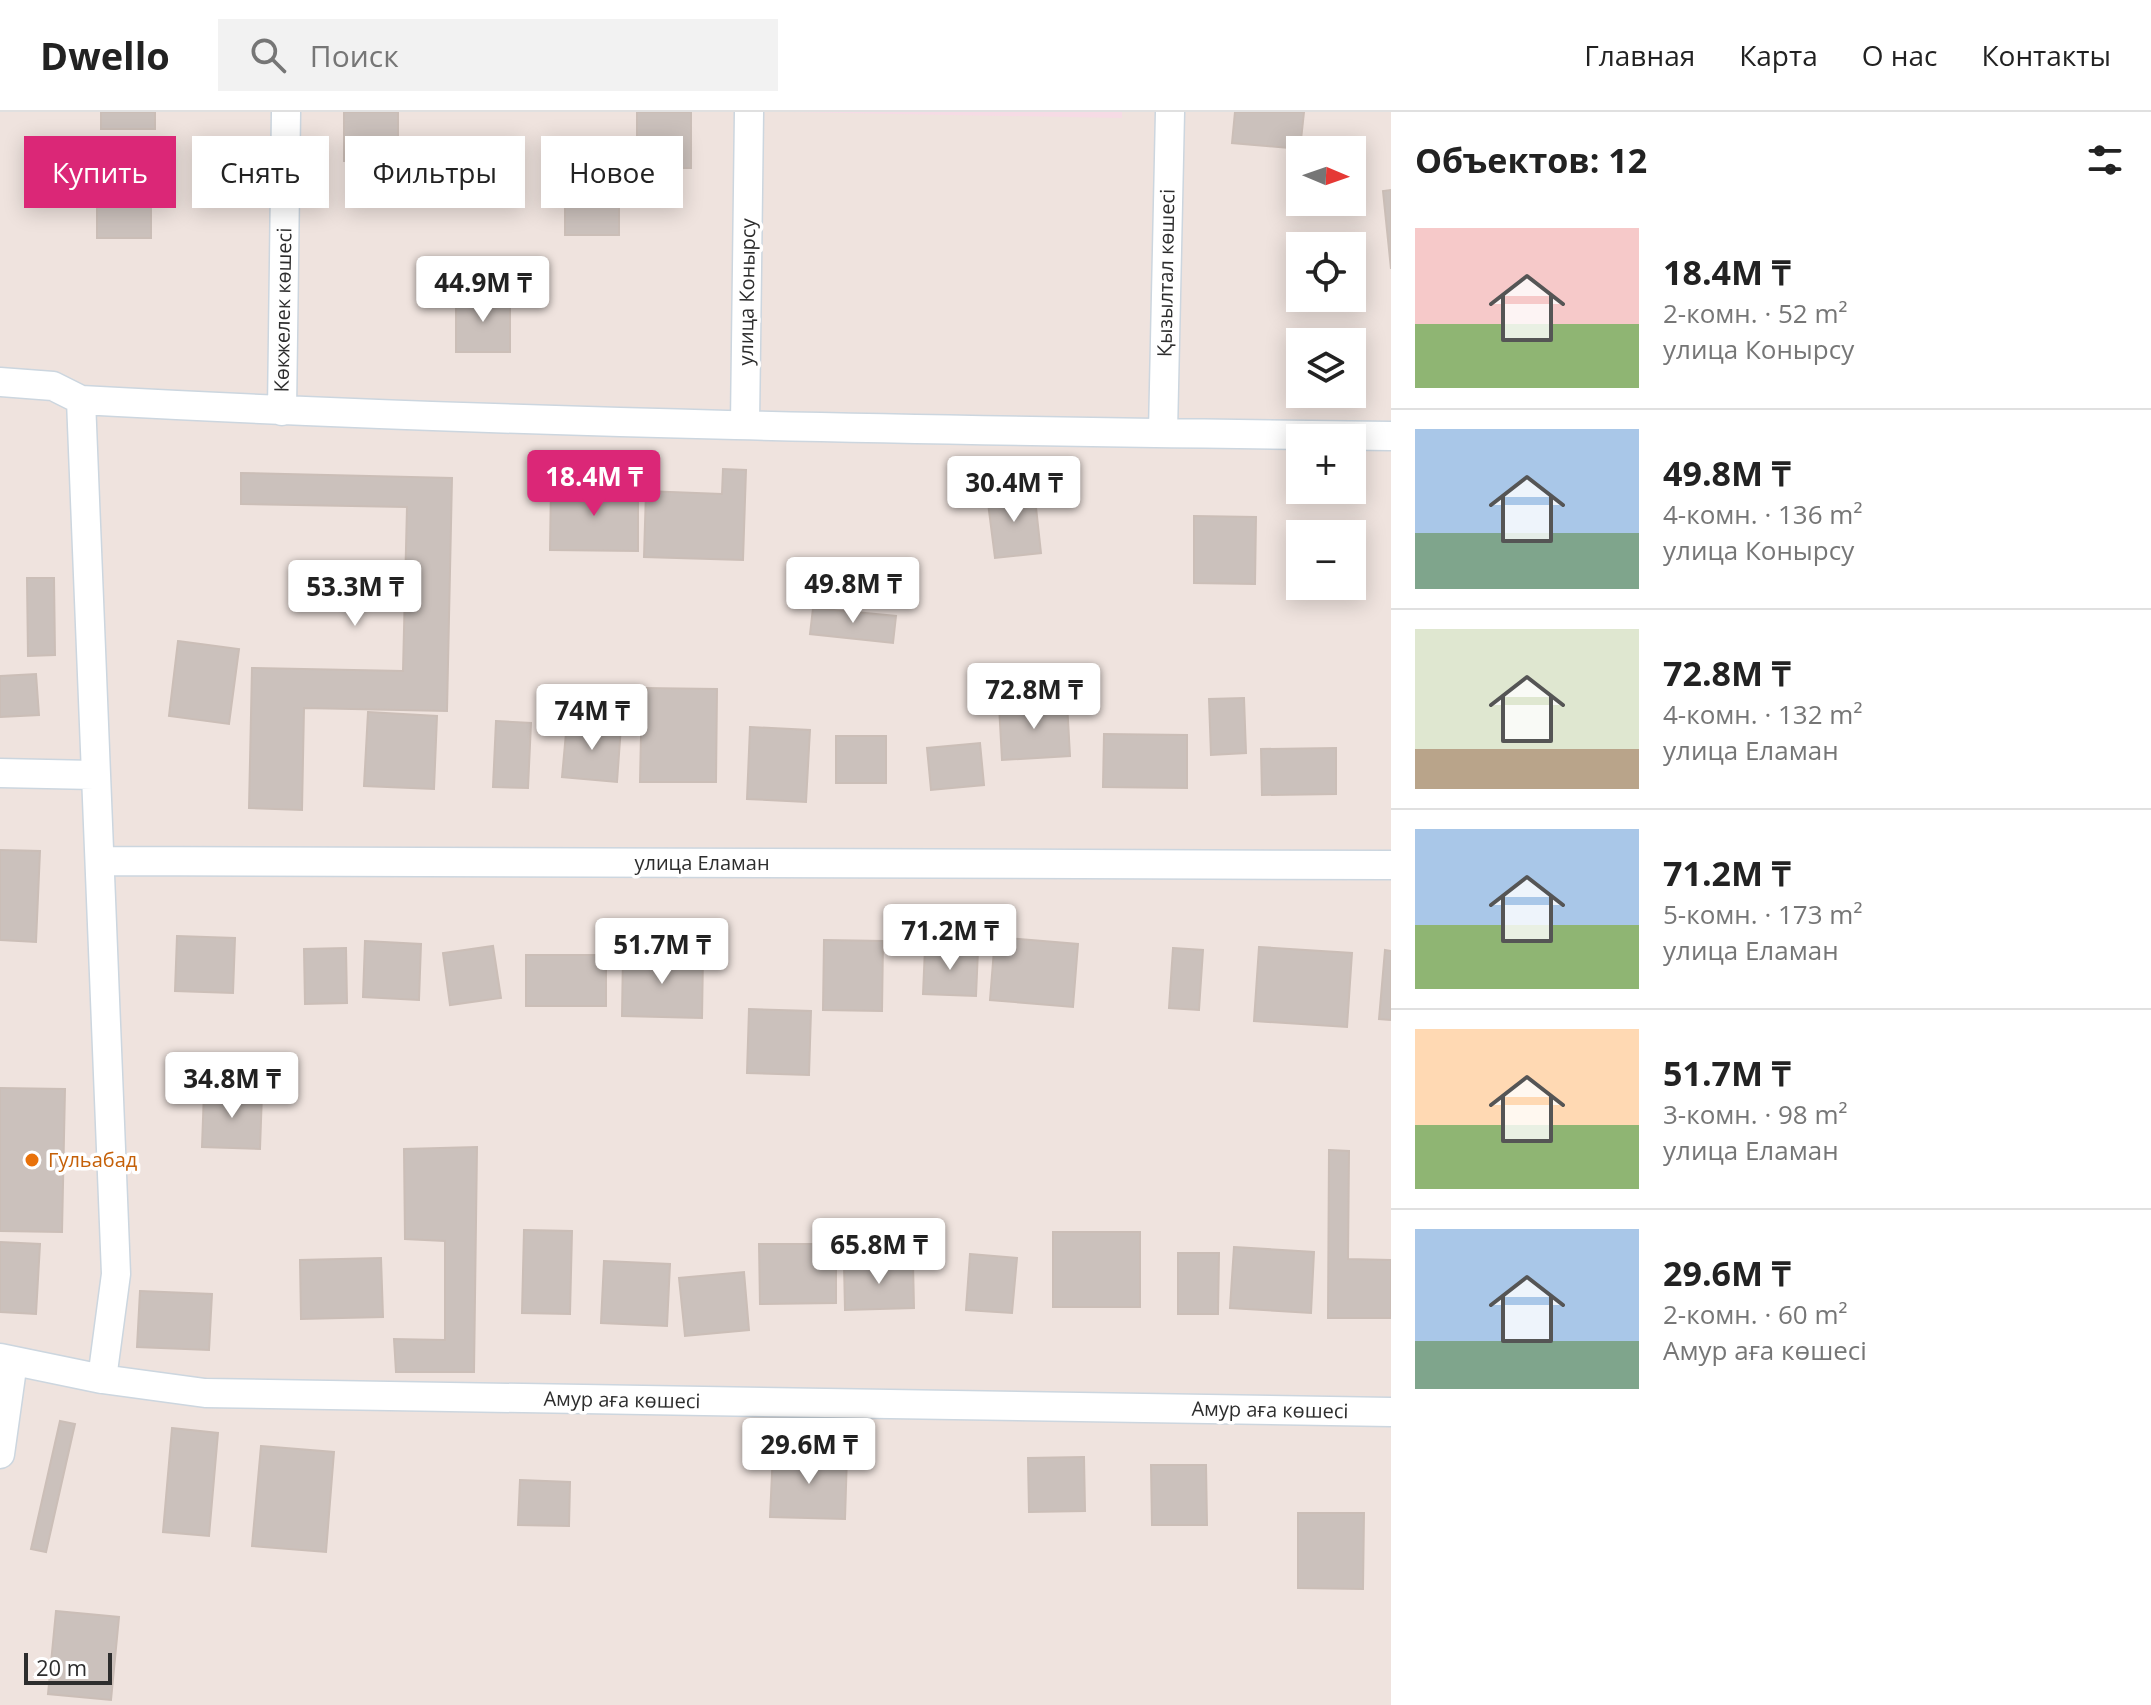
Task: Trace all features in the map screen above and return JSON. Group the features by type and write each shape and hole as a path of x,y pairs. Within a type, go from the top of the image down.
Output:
{"street":[{"name":"Көкжелек көшесі","path":"282,411 286,112"},
{"name":"улица Конырсу","path":"745,424 749,112"},
{"name":"Қызылтал көшесі","path":"1163,433 1170,112"},
{"path":"0,382 53,386 81,400 282,411 745,424 1391,436"},
{"path":"81,400 116,1274 102,1379"},
{"path":"0,773 94,775"},
{"name":"улица Еламан","path":"100,861 1391,865"},
{"path":"0,1454 6,1359"},
{"name":"Амур аға көшесі","path":"6,1359 102,1379 220,1394 1391,1412"}],"shaded area":[{"path":"788,112 1122,112 1122,118"}],"building":[{"path":"101,112 155,112 155,129 101,129"},
{"path":"344,112 398,112 398,136 345,136 344,161"},
{"path":"637,112 691,112 691,168 683,168 683,136 637,136"},
{"path":"1235,112 1304,112 1301,136 1286,136 1286,148 1232,143"},
{"path":"1391,190 1391,269 1383,191"},
{"path":"97,208 151,208 151,238 97,238"},
{"path":"565,208 619,208 619,235 565,235"},
{"path":"456,296 510,296 510,352 456,352"},
{"path":"723,469 746,470 743,560 644,557 646,491 722,494"},
{"path":"241,473 452,478 447,711 304,708 302,810 249,808 252,668 403,671 407,507 241,504"},
{"path":"551,485 638,486 638,551 550,550"},
{"path":"1034,489 1041,553 995,558 987,495"},
{"path":"1194,516 1256,517 1255,584 1194,583"},
{"path":"27,578 54,578 55,655 28,656"},
{"path":"813,608 896,616 893,643 810,634"},
{"path":"178,641 239,649 229,724 169,716"},
{"path":"36,674 39,715 0,717 0,676"},
{"path":"642,688 717,689 716,782 640,782"},
{"path":"1244,698 1246,753 1211,755 1209,699"},
{"path":"1067,702 1070,756 1002,760 999,705"},
{"path":"368,712 437,716 434,789 364,786"},
{"path":"496,721 531,723 528,788 493,787"},
{"path":"567,722 621,726 617,782 562,777"},
{"path":"750,727 810,730 806,802 747,799"},
{"path":"1104,734 1187,735 1187,788 1103,787"},
{"path":"836,736 886,736 886,783 836,783"},
{"path":"980,743 984,785 931,790 927,748"},
{"path":"1336,748 1336,794 1262,795 1261,749"},
{"path":"0,850 40,851 36,942 0,940"},
{"path":"177,936 235,938 233,993 175,991"},
{"path":"995,937 1078,944 1073,1007 990,1000"},
{"path":"824,940 883,941 882,1011 823,1010"},
{"path":"365,941 421,944 419,1000 363,997"},
{"path":"493,946 501,998 450,1005 443,953"},
{"path":"1259,947 1352,953 1347,1027 1254,1021"},
{"path":"346,948 347,1003 305,1004 304,949"},
{"path":"925,948 978,950 976,996 923,994"},
{"path":"1173,948 1203,950 1199,1010 1169,1008"},
{"path":"1385,950 1391,951 1391,1020 1379,1019"},
{"path":"623,953 703,955 702,1018 622,1016"},
{"path":"526,955 606,955 606,1006 526,1006"},
{"path":"749,1009 811,1011 809,1075 747,1073"},
{"name":"Гульабад","path":"0,1088 65,1089 62,1232 0,1231"},
{"path":"204,1091 262,1093 260,1149 202,1147"},
{"path":"477,1147 474,1372 396,1372 394,1339 445,1340 445,1241 405,1239 404,1149"},
{"path":"1329,1150 1349,1151 1348,1259 1391,1260 1391,1318 1328,1318"},
{"path":"524,1230 572,1231 570,1314 522,1313"},
{"path":"1053,1232 1140,1232 1140,1307 1053,1307"},
{"path":"0,1242 40,1244 36,1314 0,1312"},
{"path":"759,1244 836,1244 836,1303 760,1304"},
{"path":"1234,1247 1314,1252 1311,1313 1230,1308"},
{"path":"1178,1253 1219,1253 1218,1314 1178,1314"},
{"path":"970,1254 1017,1258 1012,1313 966,1310"},
{"path":"381,1258 383,1317 301,1319 300,1260"},
{"path":"604,1261 670,1264 667,1326 601,1323"},
{"path":"913,1263 914,1308 845,1310 844,1264"},
{"path":"744,1272 749,1330 685,1336 679,1278"},
{"path":"140,1291 212,1294 209,1350 137,1347"},
{"path":"60,1421 75,1424 46,1552 31,1549"},
{"path":"172,1428 218,1433 209,1536 163,1532"},
{"path":"261,1446 334,1452 326,1552 252,1546"},
{"path":"773,1452 847,1455 845,1519 770,1517"},
{"path":"1084,1457 1085,1511 1029,1512 1028,1458"},
{"path":"1151,1465 1206,1465 1207,1525 1152,1525"},
{"path":"520,1480 570,1482 569,1526 518,1525"},
{"path":"1298,1513 1364,1513 1363,1589 1298,1588"},
{"path":"56,1611 119,1617 111,1700 48,1694"}],"place":[{"name":"Гульабад","path":"32,1160"}]}
